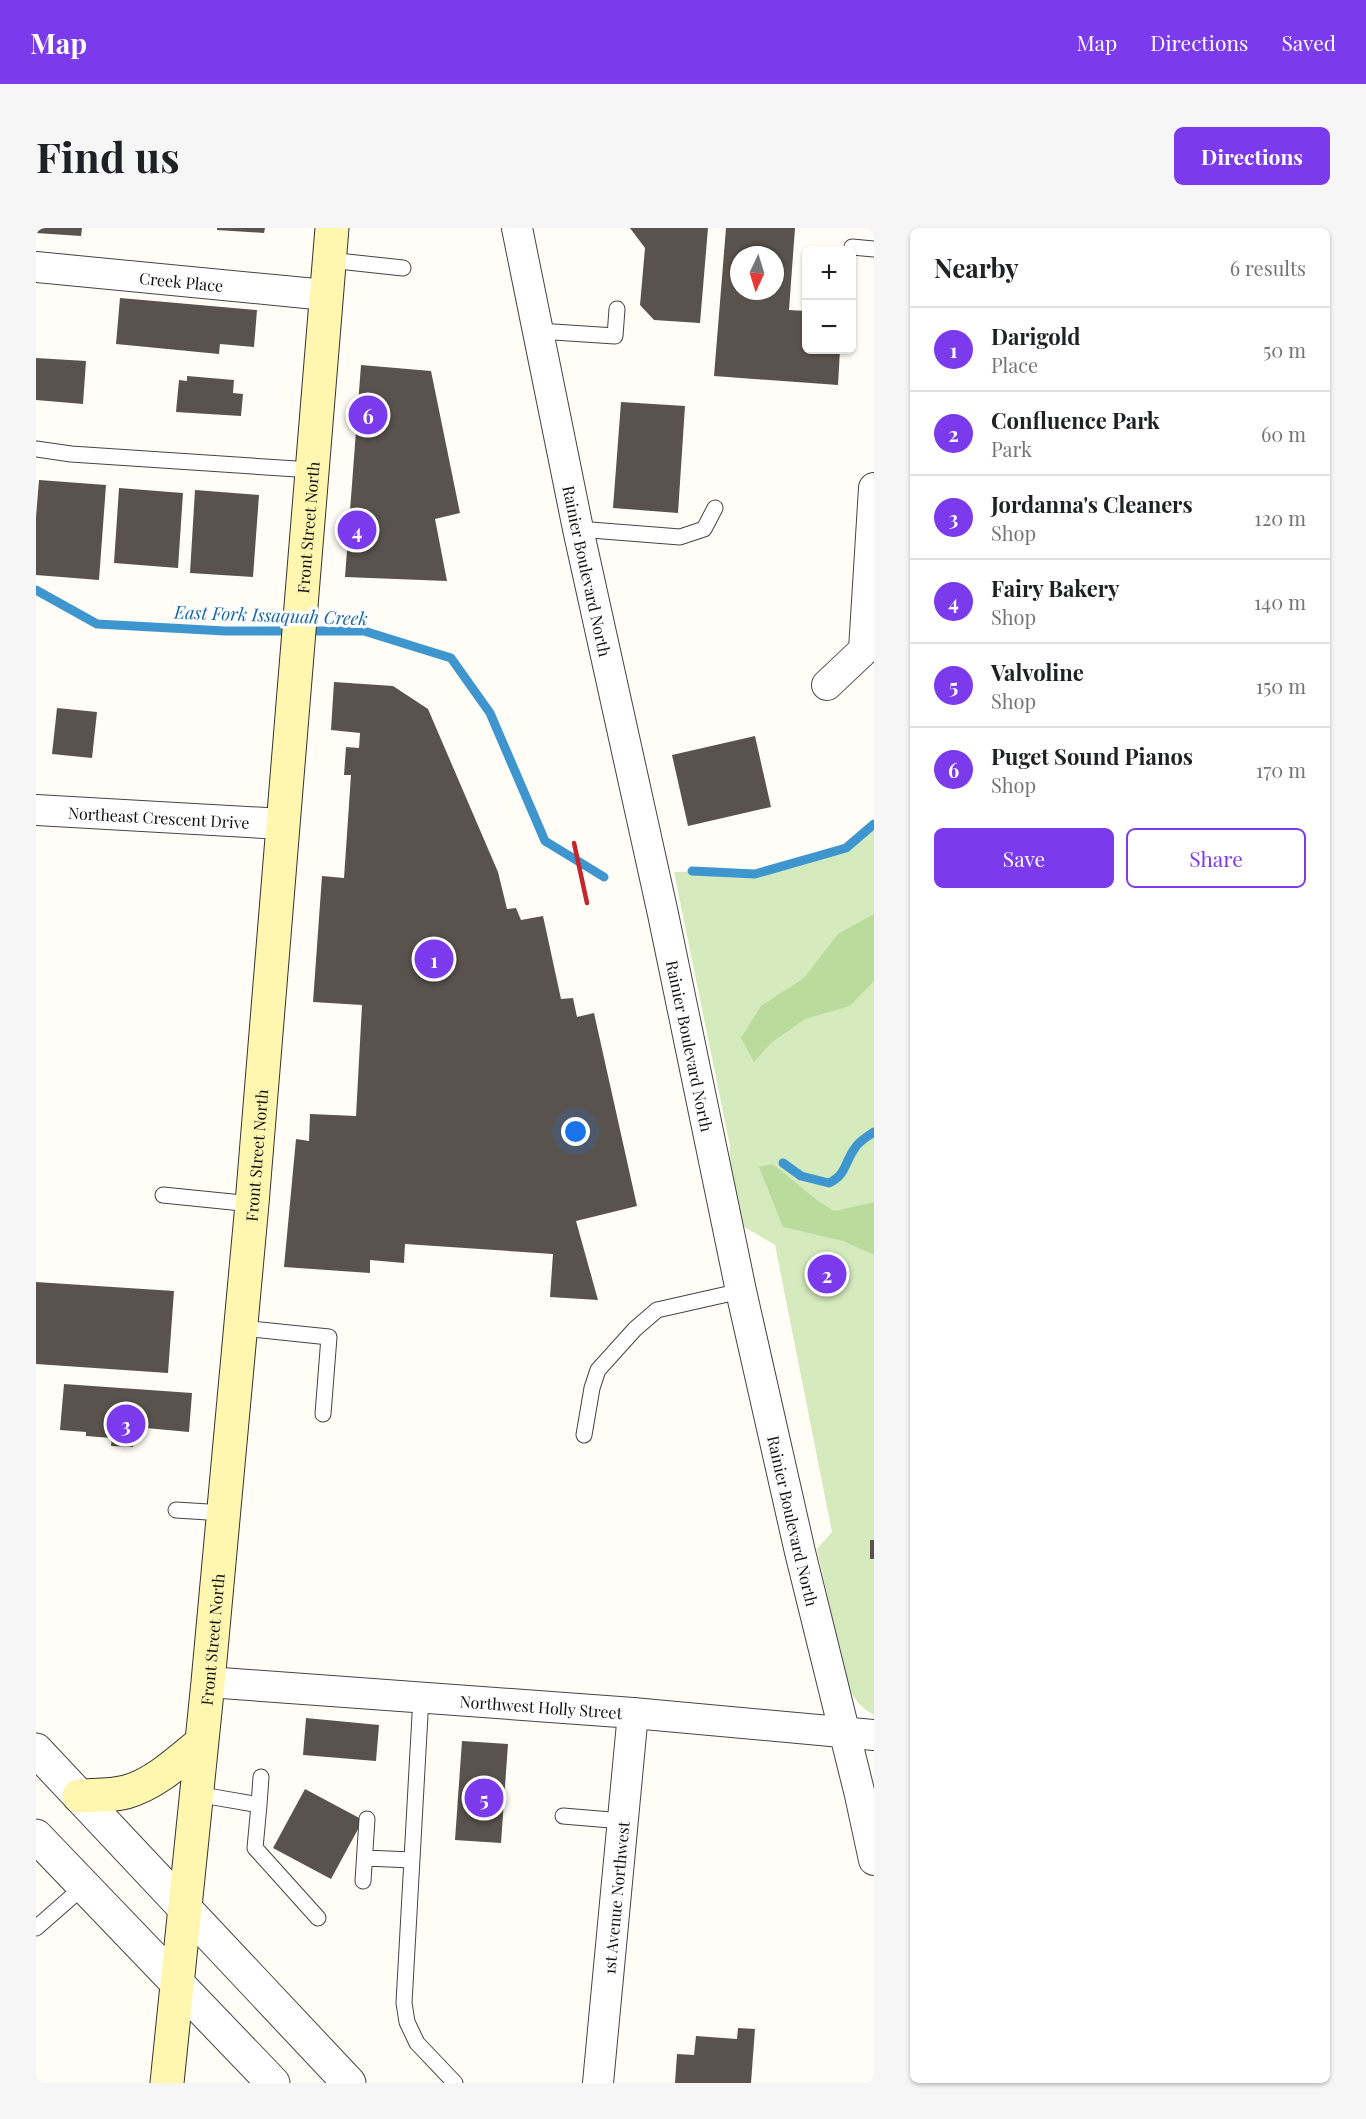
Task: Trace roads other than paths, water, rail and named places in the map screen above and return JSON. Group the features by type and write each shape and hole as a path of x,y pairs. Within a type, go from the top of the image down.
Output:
{"main road":[{"name":"Front Street North","path":"167,2083 241,1328 331,244"},
{"path":"79,1796 126,1792 141,1786 172,1766 201,1743"}],"street":[{"name":"Rainier Boulevard North","path":"516,228 741,1291 800,1552 874,1860"},
{"name":"Creek Place","path":"36,267 326,295"},
{"path":"827,686 869,649 874,488"},
{"name":"Northeast Crescent Drive","path":"36,810 283,824"},
{"name":"Northwest Holly Street","path":"208,1682 633,1713 874,1735"},
{"name":"1st Avenue Northwest","path":"598,2083 633,1713"},
{"path":"36,1750 350,2083"},
{"path":"36,1836 273,2083"}],"lane":[{"path":"331,244 403,268"},
{"path":"856,247 874,249"},
{"path":"538,331 615,336 618,309"},
{"path":"36,449 71,454 312,470"},
{"path":"578,529 680,537 704,529 715,508"},
{"path":"163,1195 252,1204"},
{"path":"584,1435 592,1388 598,1370 635,1329 657,1310 741,1291"},
{"path":"241,1328 328,1337 322,1414"},
{"path":"176,1510 224,1513"},
{"path":"421,1698 404,2003 407,2022 417,2043 455,2083"},
{"path":"261,1777 255,1848 318,1918"},
{"path":"196,1794 259,1805"},
{"path":"562,1816 623,1821"},
{"path":"363,1881 367,1819"},
{"path":"365,1858 412,1860"},
{"path":"36,1928 84,1886"}],"waterway":[{"name":"East Fork Issaquah Creek","path":"36,590 97,624 225,631 364,631 451,658 490,713 545,841 604,877"},
{"name":"East Fork Issaquah Creek","path":"692,871 755,874 846,848 874,824"},
{"path":"783,1163 801,1176 829,1183 839,1176 851,1153 863,1139 874,1132"}],"railway":[{"path":"574,843 587,903"}],"place":[{"name":"Puget Sound Pianos","path":"368,415"},
{"name":"Fairy Bakery","path":"357,530"},
{"name":"Darigold","path":"434,959"},
{"name":"Confluence Park","path":"827,1274"},
{"name":"Jordanna's Cleaners","path":"126,1424"},
{"name":"Valvoline","path":"484,1798"}]}
